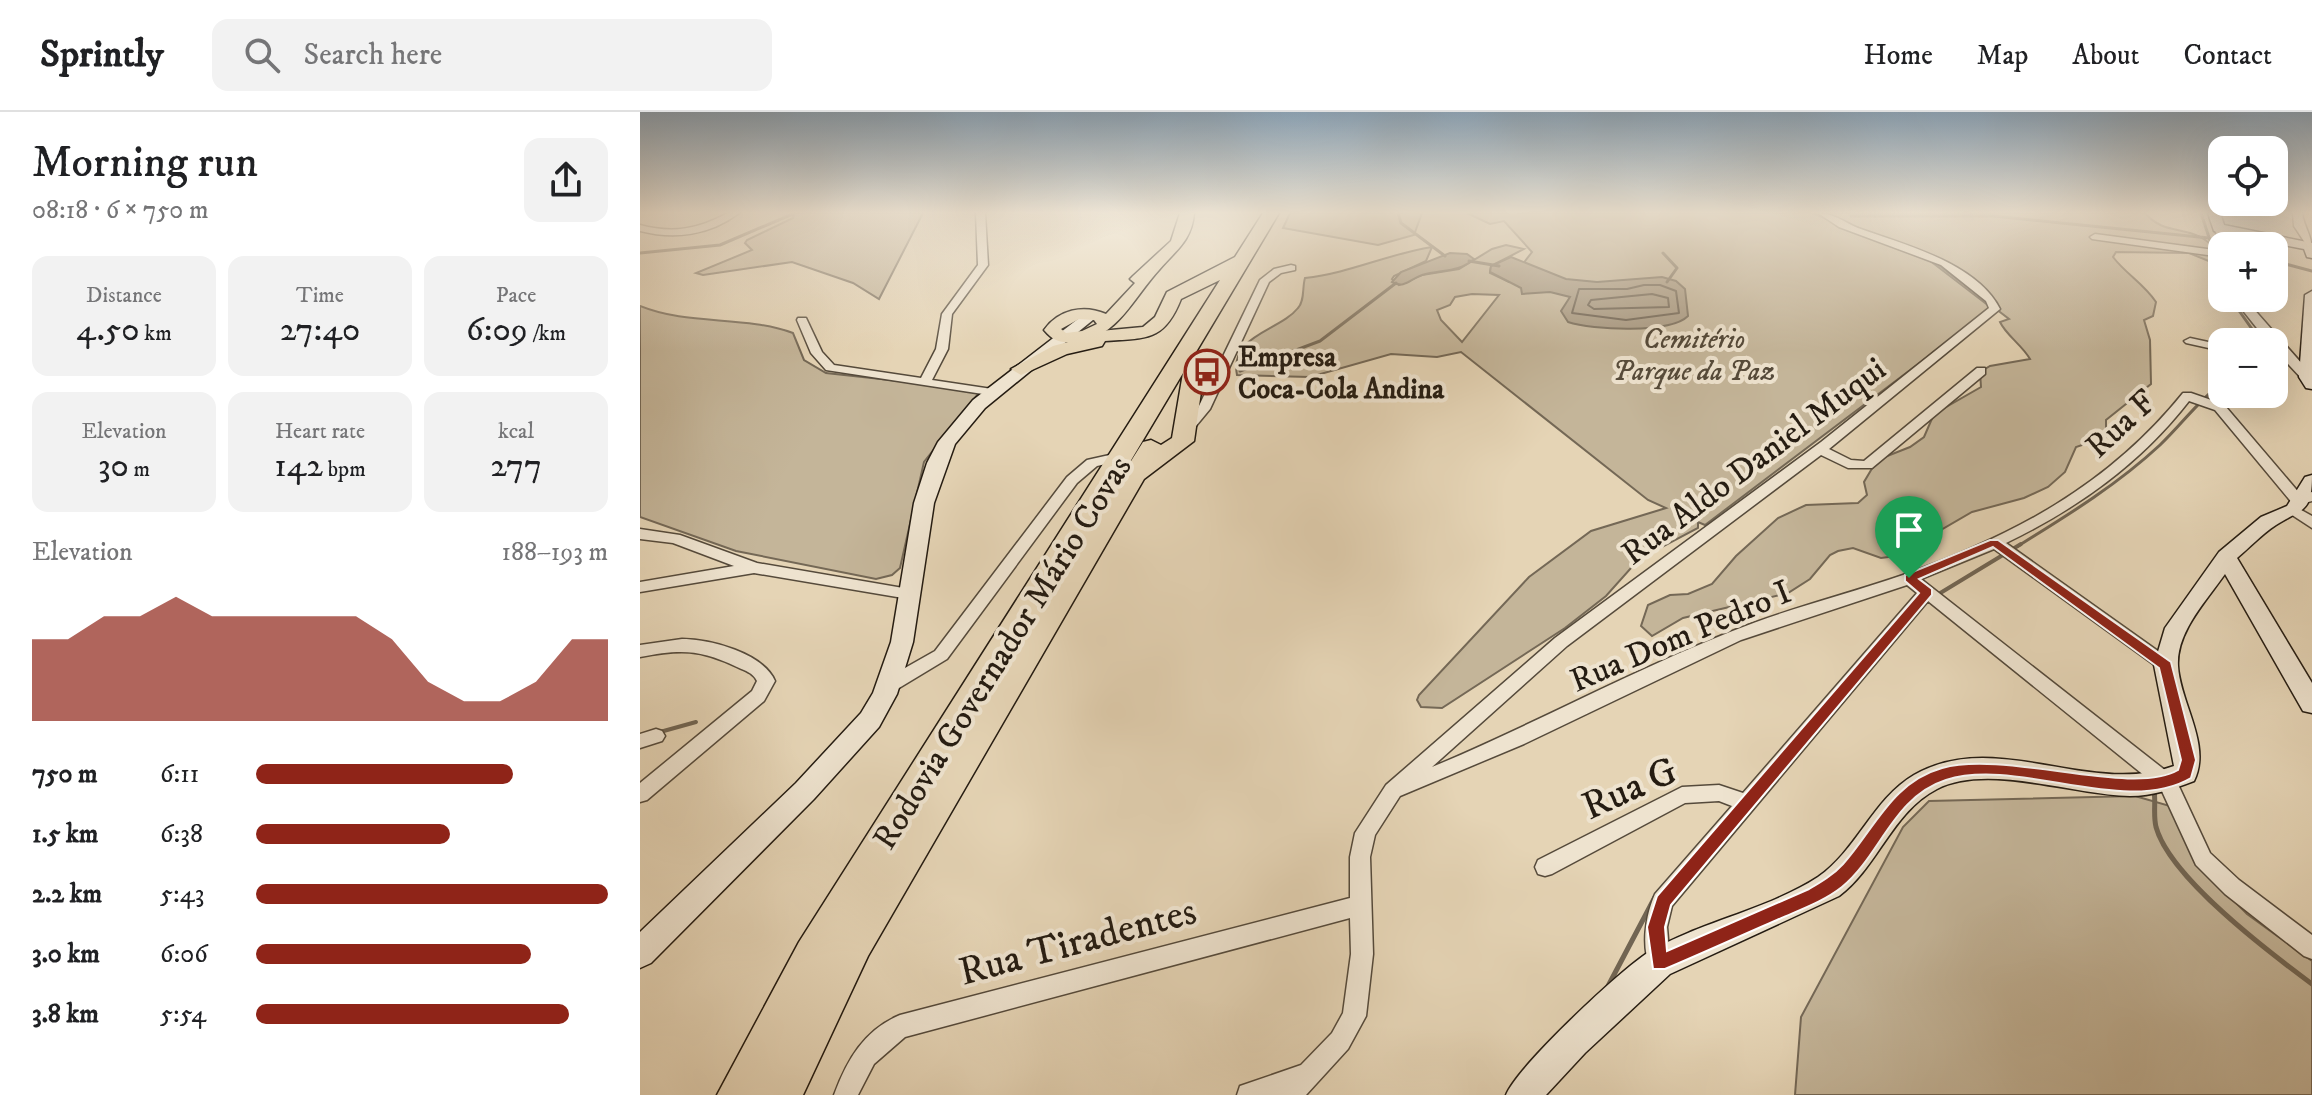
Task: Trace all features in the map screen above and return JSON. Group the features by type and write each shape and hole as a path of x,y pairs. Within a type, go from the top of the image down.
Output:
{"highway":[{"path":"1021,369 1072,347 1156,328 1167,306 1184,297 1213,296 1241,259"},
{"name":"Rodovia Governador Mário Covas","path":"781,1095 854,943 1118,502 1166,433 1213,296 1244,259"},
{"name":"Rodovia Governador Mário Covas","path":"739,1095 813,955 1166,433 1194,371 1213,296"},
{"path":"1094,320 1125,336"},
{"path":"1059,340 1125,336"},
{"path":"1166,433 1194,371"}],"main road":[{"path":"1151,269 1143,284 1094,320 1059,340 1054,325 1094,320 1162,259"}],"street":[{"path":"925,382 942,349 947,314 983,265 983,259"},
{"name":"Rua Aldo Daniel Muqui","path":"1289,1095 1340,1041 1354,1016 1362,954 1360,857 1365,833 1393,791 1561,642 1818,449 1995,309 1990,299 1945,263 1934,259"},
{"path":"888,686 941,655 1072,480 1092,463 1166,433 1265,280 1278,271 1291,268"},
{"path":"2309,380 2312,295"},
{"path":"2249,312 2261,328"},
{"path":"802,320 817,353 830,368 992,393"},
{"path":"640,953 652,928 850,746 870,720 888,686 902,642 932,471 963,421 992,393 1059,340"},
{"path":"2190,341 2208,345"},
{"path":"2288,359 2309,380"},
{"path":"1818,449 1848,464 1867,465 1981,371"},
{"name":"Rua F","path":"1994,542 2057,508 2109,474 2174,414 2187,396 2208,403"},
{"path":"1523,1095 1573,1041 1659,963 1815,895 1835,882 1850,869 1878,825 1913,789 1943,774 1983,768 2095,781 2168,784 2185,773 2188,760 2166,665 2176,628 2226,557 2268,521 2306,502 2220,408"},
{"path":"640,534 675,538 754,568 909,594"},
{"path":"1994,542 2166,665"},
{"name":"Rua Dom Pedro I","path":"1393,791 1596,703 1714,645 1909,578 1994,542"},
{"path":"2226,557 2312,704"},
{"path":"640,587 754,568"},
{"path":"1909,578 2168,784 2203,859 2232,887 2312,948"},
{"path":"1659,963 1656,927 1663,901 1744,802 1927,592"},
{"path":"640,651 690,642 715,647 765,675 764,687 758,696 640,794"},
{"name":"Rua G","path":"1545,867 1682,795 1719,793 1744,802"},
{"name":"Rua Tiradentes","path":"846,1095 866,1053 879,1039 900,1027 1360,905"},
{"path":"1249,1095 1311,1073"}],"green space":[{"path":"730,259 900,259 879,299 853,283 792,262 703,275 696,273"},
{"name":"Cemitério Parque da Paz","path":"1383,259 1427,259 1394,276 1392,279 1399,285 1422,275 1459,269 1476,259 1505,259 1491,266 1490,273 1509,282 1527,259 1926,259 1989,306 1987,312 1705,525 1698,522 1698,528 1639,559 1606,596 1565,628 1442,708 1421,707 1417,700 1419,695 1529,577 1591,531 1666,508 1648,500 1461,352 1437,357 1391,354 1310,377 1237,375 1237,362 1248,342 1298,308 1305,278","holes":["1499,295 1462,342 1441,320 1437,310 1450,305 1455,297"]},
{"path":"1929,259 2115,259 2156,302 2153,316 2144,320 2150,340 2151,384 2106,420 2106,437 2076,447 2065,472 2048,487 2024,498 1972,512 1896,556 1881,558 1853,548 1838,551 1830,555 1810,579 1788,593 1683,618 1652,636 1641,626 1648,605 1670,595 1688,594 1712,584 1736,556 1778,518 1806,505 1858,503 1867,495 1864,482 1877,460 1910,447 1924,437 1934,414 1981,387 1980,372 1990,366 2030,359 2000,322 2009,319"},
{"path":"640,306 678,316 755,324 793,333 804,360 826,373 981,390 924,462 900,568 892,575 876,579 736,551 640,517"},
{"path":"2135,796 2170,806 2212,879 2247,914 2312,961 2312,1095 1795,1095 1801,1017 1903,827 1929,801"}],"water":[{"path":"1435,259 1474,259 1462,267 1422,275 1404,284 1392,282 1401,272"},
{"path":"1507,259 1516,259 1566,279 1597,282 1662,277 1676,281 1685,289 1688,316 1679,322 1648,328 1579,325 1568,322 1561,311 1570,297 1550,292 1522,294 1521,288 1490,272 1491,266"}],"waterway":[{"path":"1667,282 1677,268 1668,259"},
{"path":"1469,261 1499,266"},
{"path":"2288,265 2312,271"},
{"path":"1240,371 1320,341 1396,283"},
{"path":"2240,312 2251,328"},
{"path":"2018,546 2127,473 2160,445 2208,395"},
{"path":"1937,595 2021,544"},
{"path":"660,732 696,722"},
{"path":"2154,790 2156,827 2180,869 2224,913 2312,984"},
{"path":"1607,988 1655,897"}],"place":[{"name":"Empresa Coca-Cola Andina","path":"1207,372"}],"route":[{"path":"1994,542 2166,665 2188,760 2185,773 2168,784 2095,781 1983,768 1943,774 1913,789 1878,825 1850,869 1835,882 1815,895 1659,963 1656,927 1663,901 1744,802 1927,592 1909,578 1994,542"}]}
